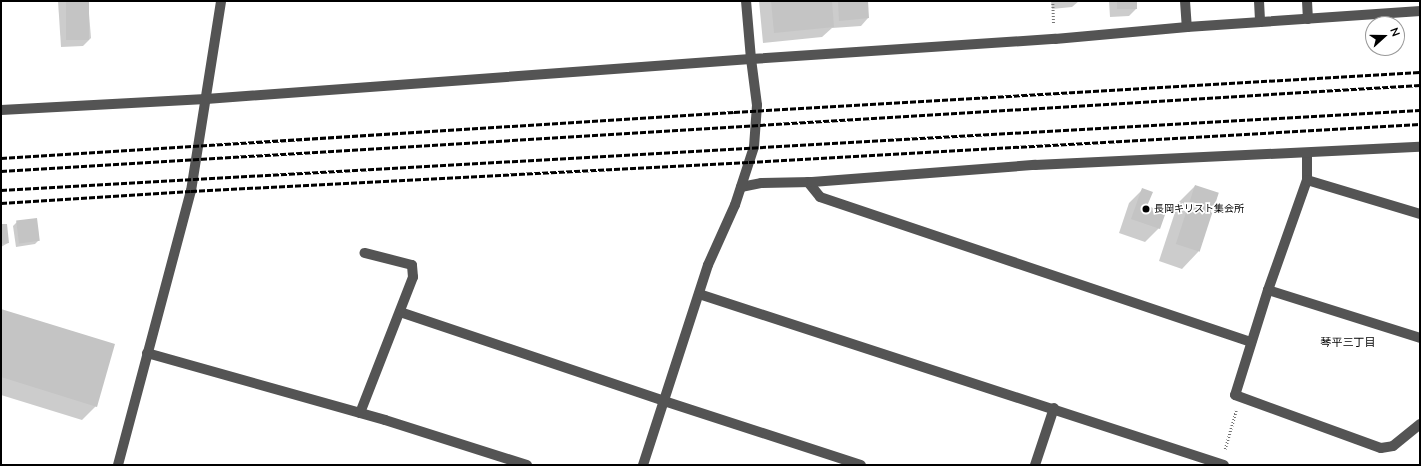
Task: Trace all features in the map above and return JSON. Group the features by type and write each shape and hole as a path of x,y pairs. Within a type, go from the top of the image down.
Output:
{"street":[{"path":"118,465 191,190 221,1"},
{"path":"643,465 708,265 741,187 754,147 757,105 746,1"},
{"path":"1185,1 1187,26"},
{"path":"1259,1 1260,22"},
{"path":"1307,1 1308,19"},
{"path":"1,110 206,99 751,59 1055,39 1187,26 1420,12"},
{"path":"741,187 761,183 808,182 1035,165 1420,147"},
{"path":"1308,153 1307,180 1268,290 1234,395 1381,448 1393,446 1420,424"},
{"path":"1307,180 1420,214"},
{"path":"808,182 820,197 1251,342"},
{"path":"360,413 413,277 412,265 365,253"},
{"path":"1268,290 1420,338"},
{"path":"699,294 1054,408 1222,464"},
{"path":"400,312 664,401 862,465"},
{"path":"147,354 360,413 527,465"},
{"path":"1035,465 1054,408"}],"path":[{"path":"1053,1 1055,39"},
{"path":"1222,464 1237,407 1234,395"}],"building":[{"path":"66,1 89,1 89,40 66,40"},
{"path":"771,1 832,1 834,27 774,33"},
{"path":"838,1 868,1 869,18 839,21"},
{"path":"1117,1 1137,1 1137,9 1117,9"},
{"path":"1195,185 1219,193 1200,252 1176,244"},
{"name":"長岡キリスト集会所","path":"1142,188 1153,192 1147,206 1166,212 1160,229 1131,219"},
{"path":"37,218 40,241 19,243 16,221"},
{"path":"1,224 7,224 9,243 1,244"},
{"path":"1,309 115,344 97,407 1,377"}],"railway":[{"path":"1,158 734,112 1420,72"},
{"path":"1,171 1420,85"},
{"path":"1,190 1420,110"},
{"path":"1,203 191,191 749,162 1420,124"}],"place":[{"name":"長岡キリスト集会所","path":"1146,209"}],"district":[{"name":"琴平三丁目","path":"1348,342"}]}
